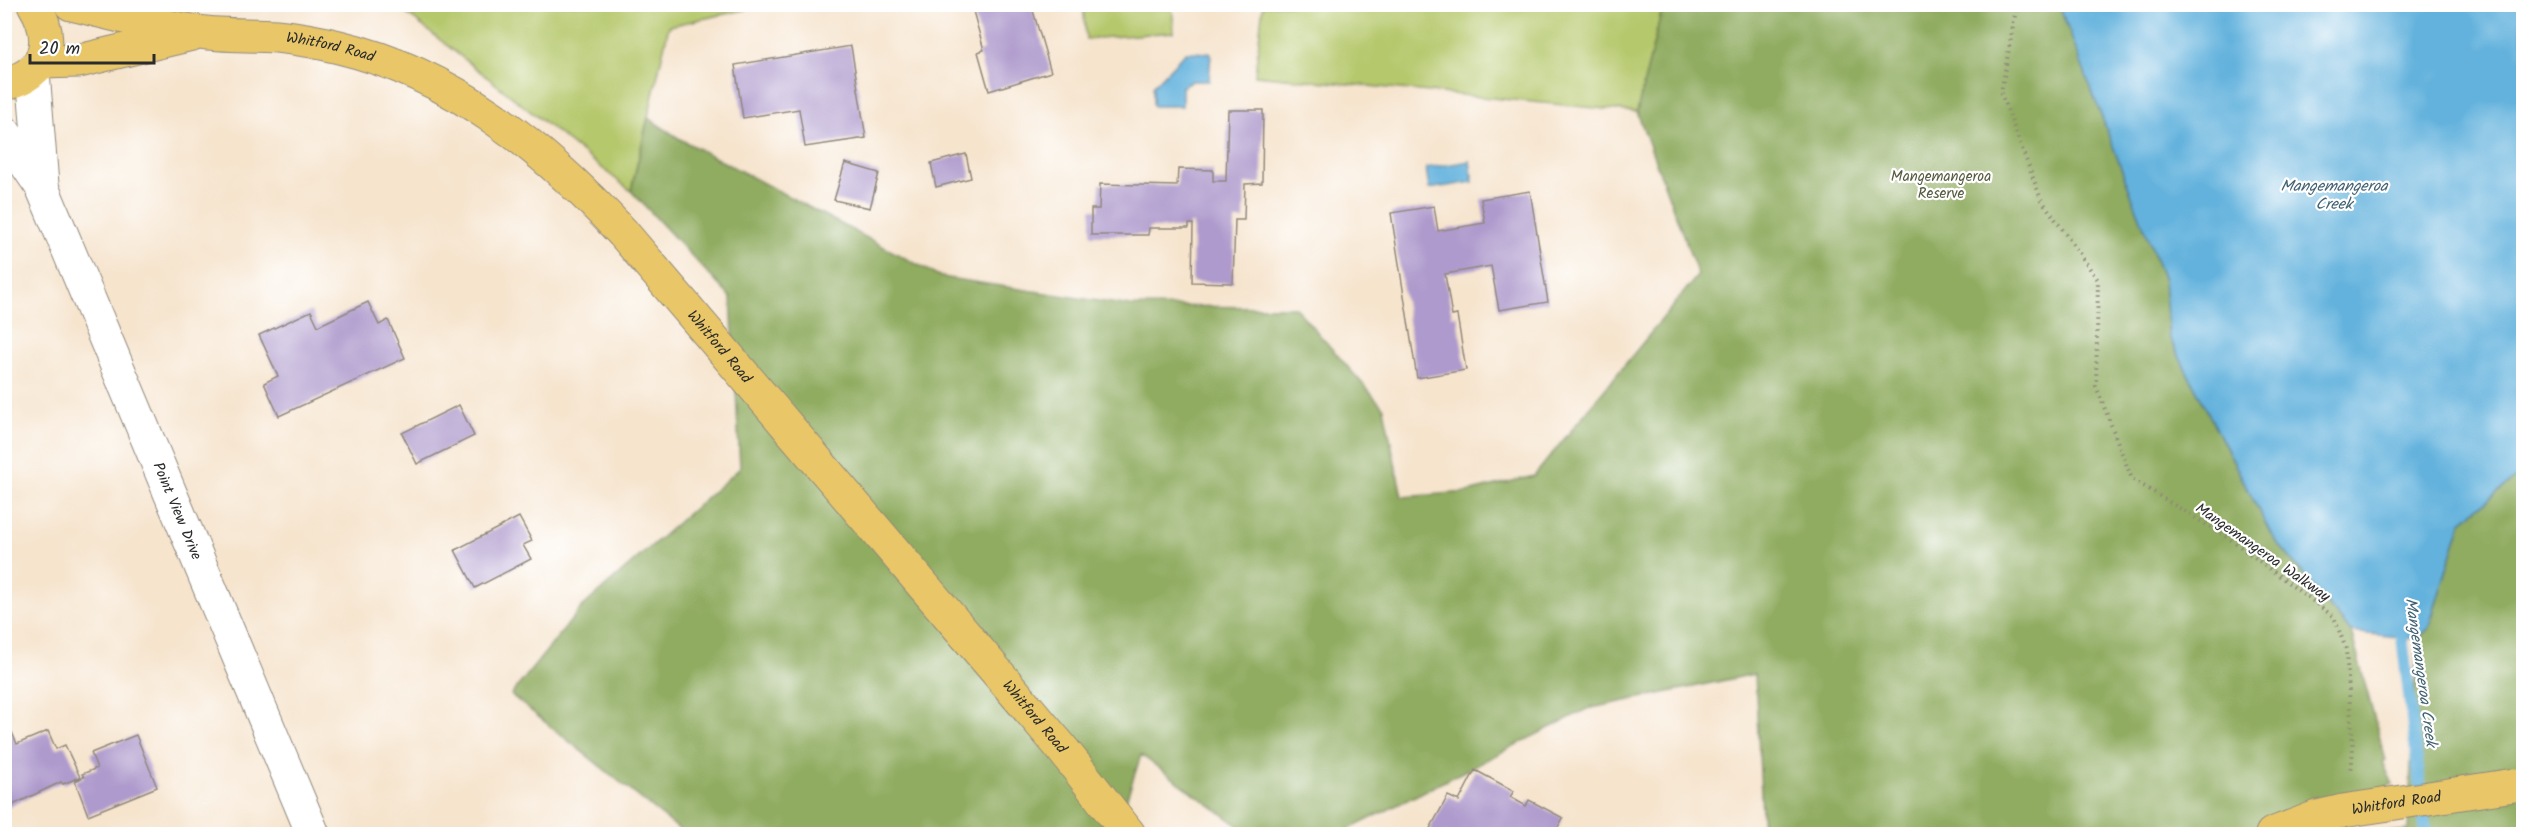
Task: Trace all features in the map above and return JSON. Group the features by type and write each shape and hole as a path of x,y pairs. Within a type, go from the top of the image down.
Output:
{"main road":[{"path":"26,73 46,31 34,4"},
{"name":"Whitford Road","path":"71,4 200,33 277,36 339,47 411,70 462,97 505,125 586,193 623,233 1060,746 1129,834"},
{"name":"Whitford Road","path":"26,73 200,33"},
{"name":"Whitford Road","path":"2272,834 2317,817 2347,796 2518,784"}],"street":[{"name":"Point View Drive","path":"26,73 42,187"},
{"name":"Point View Drive","path":"4,132 42,187 313,834"}],"path":[{"name":"Mangemangeroa Walkway","path":"2017,4 2001,93 2041,199 2098,280 2096,386 2132,479 2229,540 2334,617 2346,649 2353,748 2347,796"}],"green space":[{"name":"Mangemangeroa Reserve","path":"2059,4 2164,280 2169,337 2272,536 2351,632 2386,761 2383,763 2393,784 2266,834 1763,834 1755,674 1587,709 1340,834 1250,834 1141,755 1115,834 685,834 511,695 581,608 740,468 731,298 631,191 648,118 680,139 941,277 1131,306 1295,307 1384,408 1402,497 1467,492 1534,476 1698,275 1637,112 1663,5"},
{"path":"396,5 767,5 669,26 631,191"},
{"path":"1083,5 1172,5 1174,32 1086,39"},
{"path":"1263,5 1663,5 1637,112 1255,75"},
{"path":"2523,472 2523,834 2374,834 2408,830 2417,639 2428,629 2462,521"}],"water":[{"name":"Mangemangeroa Creek","path":"2059,5 2523,5 2523,472 2462,521 2428,629 2417,639 2351,632 2272,536 2169,337 2164,280"},
{"path":"1186,52 1211,53 1209,81 1192,81 1182,87 1182,106 1153,106 1153,86"},
{"path":"1470,161 1473,182 1429,189 1426,168"}],"building":[{"path":"971,4 1031,4 1051,72 989,91 978,52 984,50"},
{"path":"851,46 866,138 805,147 799,109 743,118 735,65"},
{"path":"1228,110 1263,110 1262,183 1245,184 1244,220 1235,220 1233,283 1192,282 1193,224 1189,224 1189,228 1149,228 1148,235 1091,235 1091,209 1099,209 1100,184 1177,186 1178,169 1213,170 1213,181 1226,181"},
{"path":"966,154 971,178 936,187 931,163"},
{"path":"845,163 879,173 870,208 834,200"},
{"path":"1530,191 1548,302 1499,310 1491,266 1445,274 1452,316 1457,315 1466,370 1417,378 1391,213 1434,206 1438,231 1485,223 1481,199"},
{"path":"368,302 379,325 388,320 405,358 279,416 264,383 278,376 259,335 311,311 318,326"},
{"path":"459,405 474,436 417,464 402,433"},
{"path":"519,517 532,541 523,545 531,559 475,588 455,550"},
{"path":"7,721 17,744 48,731 56,749 65,745 80,777 63,784 61,782 4,809 4,723"},
{"path":"136,735 157,787 88,815 75,781 84,777 82,774 97,768 91,753"},
{"path":"1475,770 1514,791 1510,797 1526,806 1529,800 1563,818 1554,834 1427,834 1448,796 1459,801"}],"waterway":[{"name":"Mangemangeroa Creek","path":"2400,621 2426,834"}]}
